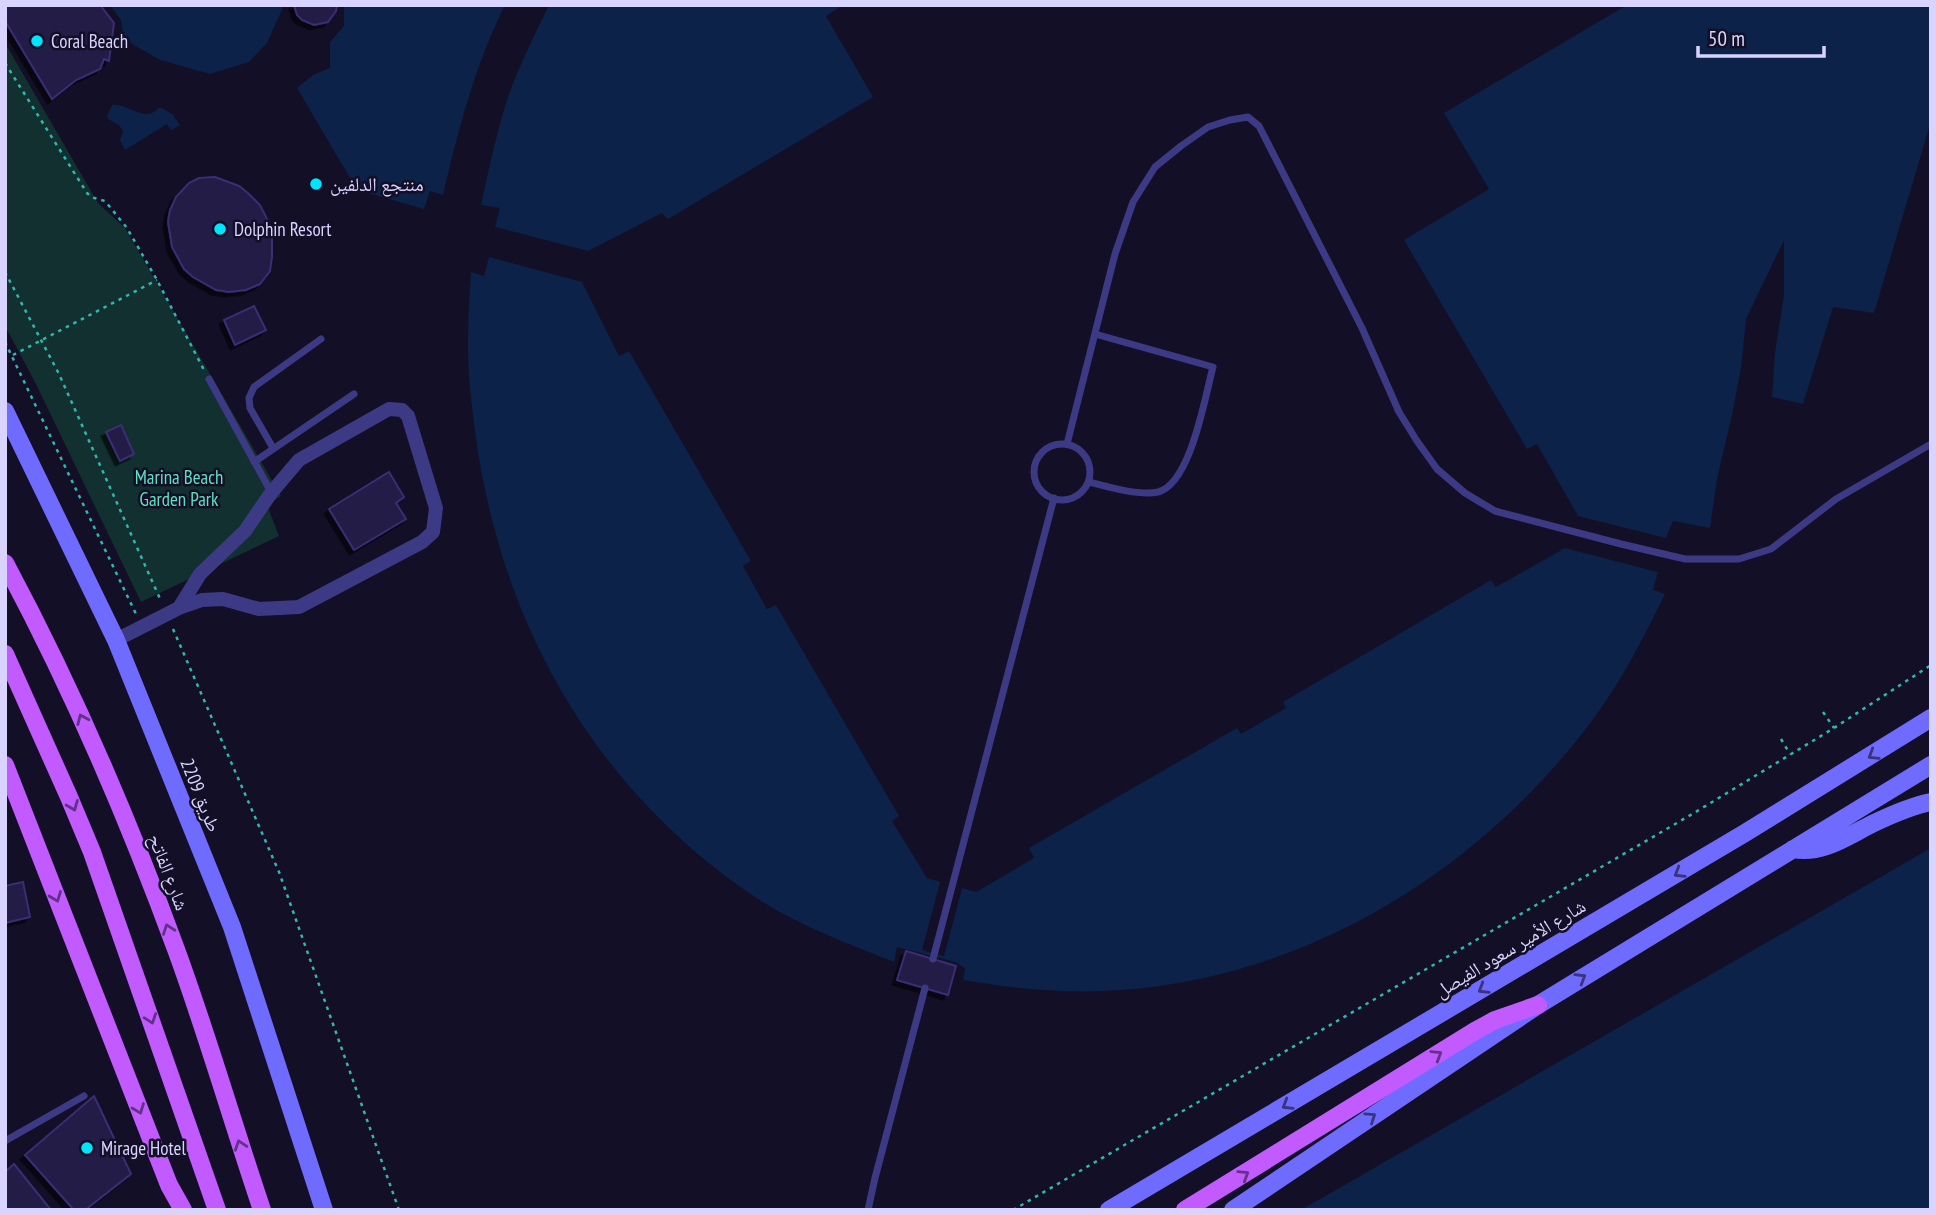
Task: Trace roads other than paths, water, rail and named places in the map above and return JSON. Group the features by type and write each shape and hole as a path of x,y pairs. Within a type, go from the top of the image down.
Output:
{"main road":[{"name":"شارع الفاتح","path":"5,563 44,635 128,825 178,954 262,1210"},
{"path":"5,654 92,852 217,1210"},
{"path":"5,765 169,1185 183,1210"},
{"path":"1185,1210 1485,1026 1514,1012 1538,1005"}],"street":[{"path":"116,640 173,611 202,600 223,599 259,609 299,607 422,542 433,532 436,508 411,422 402,410 389,409 299,460 271,493 245,531 200,574 173,611"},
{"name":"طريق 2209","path":"5,411 116,640 232,927 324,1210"},
{"name":"شارع الأمير سعود الفيصل","path":"1109,1210 1733,841 1931,718"},
{"path":"1233,1210 1538,1005 1931,765"},
{"path":"1793,849 1810,851 1827,846 1896,813 1931,802"}],"lane":[{"path":"1068,444 1115,254 1133,202 1155,167 1181,146 1208,127 1248,117 1259,126 1362,328 1399,412 1411,432 1437,469 1465,493 1495,511 1685,559 1739,559 1771,549 1836,499 1931,444"},
{"path":"1089,482 1129,491 1160,492 1178,478 1190,455 1213,367 1095,334"},
{"path":"273,448 250,408 249,398 254,387 321,339"},
{"path":"209,379 271,493"},
{"path":"254,462 354,394"},
{"path":"1068,444 1080,449 1086,456 1090,464 1089,482 1077,496 1054,499 1037,485 1035,466 1044,450 1052,445 1068,444"},
{"path":"933,958 1054,499"},
{"path":"869,1210 925,988"},
{"path":"5,1141 84,1097"}],"water":[{"path":"110,5 284,5 267,43 249,62 210,74 160,60 132,44 123,34 121,20"},
{"path":"344,5 505,5 476,75 443,195 430,191 424,209 357,190 297,88 313,75 330,68 330,42 344,26"},
{"path":"549,5 843,5 826,16 873,97 668,219 662,213 588,251 495,227 500,208 481,205 494,149 513,83"},
{"path":"1627,5 1931,5 1931,121 1874,313 1833,307 1803,404 1772,397 1775,353 1784,295 1784,240 1746,319 1741,368 1717,479 1710,528 1673,521 1666,538 1578,516 1537,444 1527,449 1404,240 1489,189 1444,113"},
{"path":"112,105 142,114 154,112 160,107 172,114 180,125 171,130 167,124 125,150 120,140 123,131 107,116"},
{"path":"489,257 582,282 619,356 629,351 751,561 743,566 767,609 776,605 899,816 892,821 927,878 976,892 1034,858 1029,848 1237,728 1241,734 1286,708 1283,702 1491,580 1496,587 1565,548 1658,572 1653,590 1665,594 1641,642 1594,718 1549,772 1500,822 1445,867 1387,905 1325,938 1260,963 1192,980 1122,990 1042,990 963,980 965,968 955,962 897,947 894,962 823,933 771,907 697,854 646,805 602,752 564,695 532,634 507,569 488,501 475,431 468,359 471,272 484,276"},
{"path":"1931,848 1931,1210 1301,1210"}],"place":[{"name":"Coral Beach","path":"37,41"},
{"name":"منتجع الدلفين","path":"316,184"},
{"name":"Dolphin Resort","path":"220,229"},
{"name":"Mirage Hotel","path":"87,1148"}],"park label":[{"name":"Marina Beach Garden Park","path":"179,488"}]}
